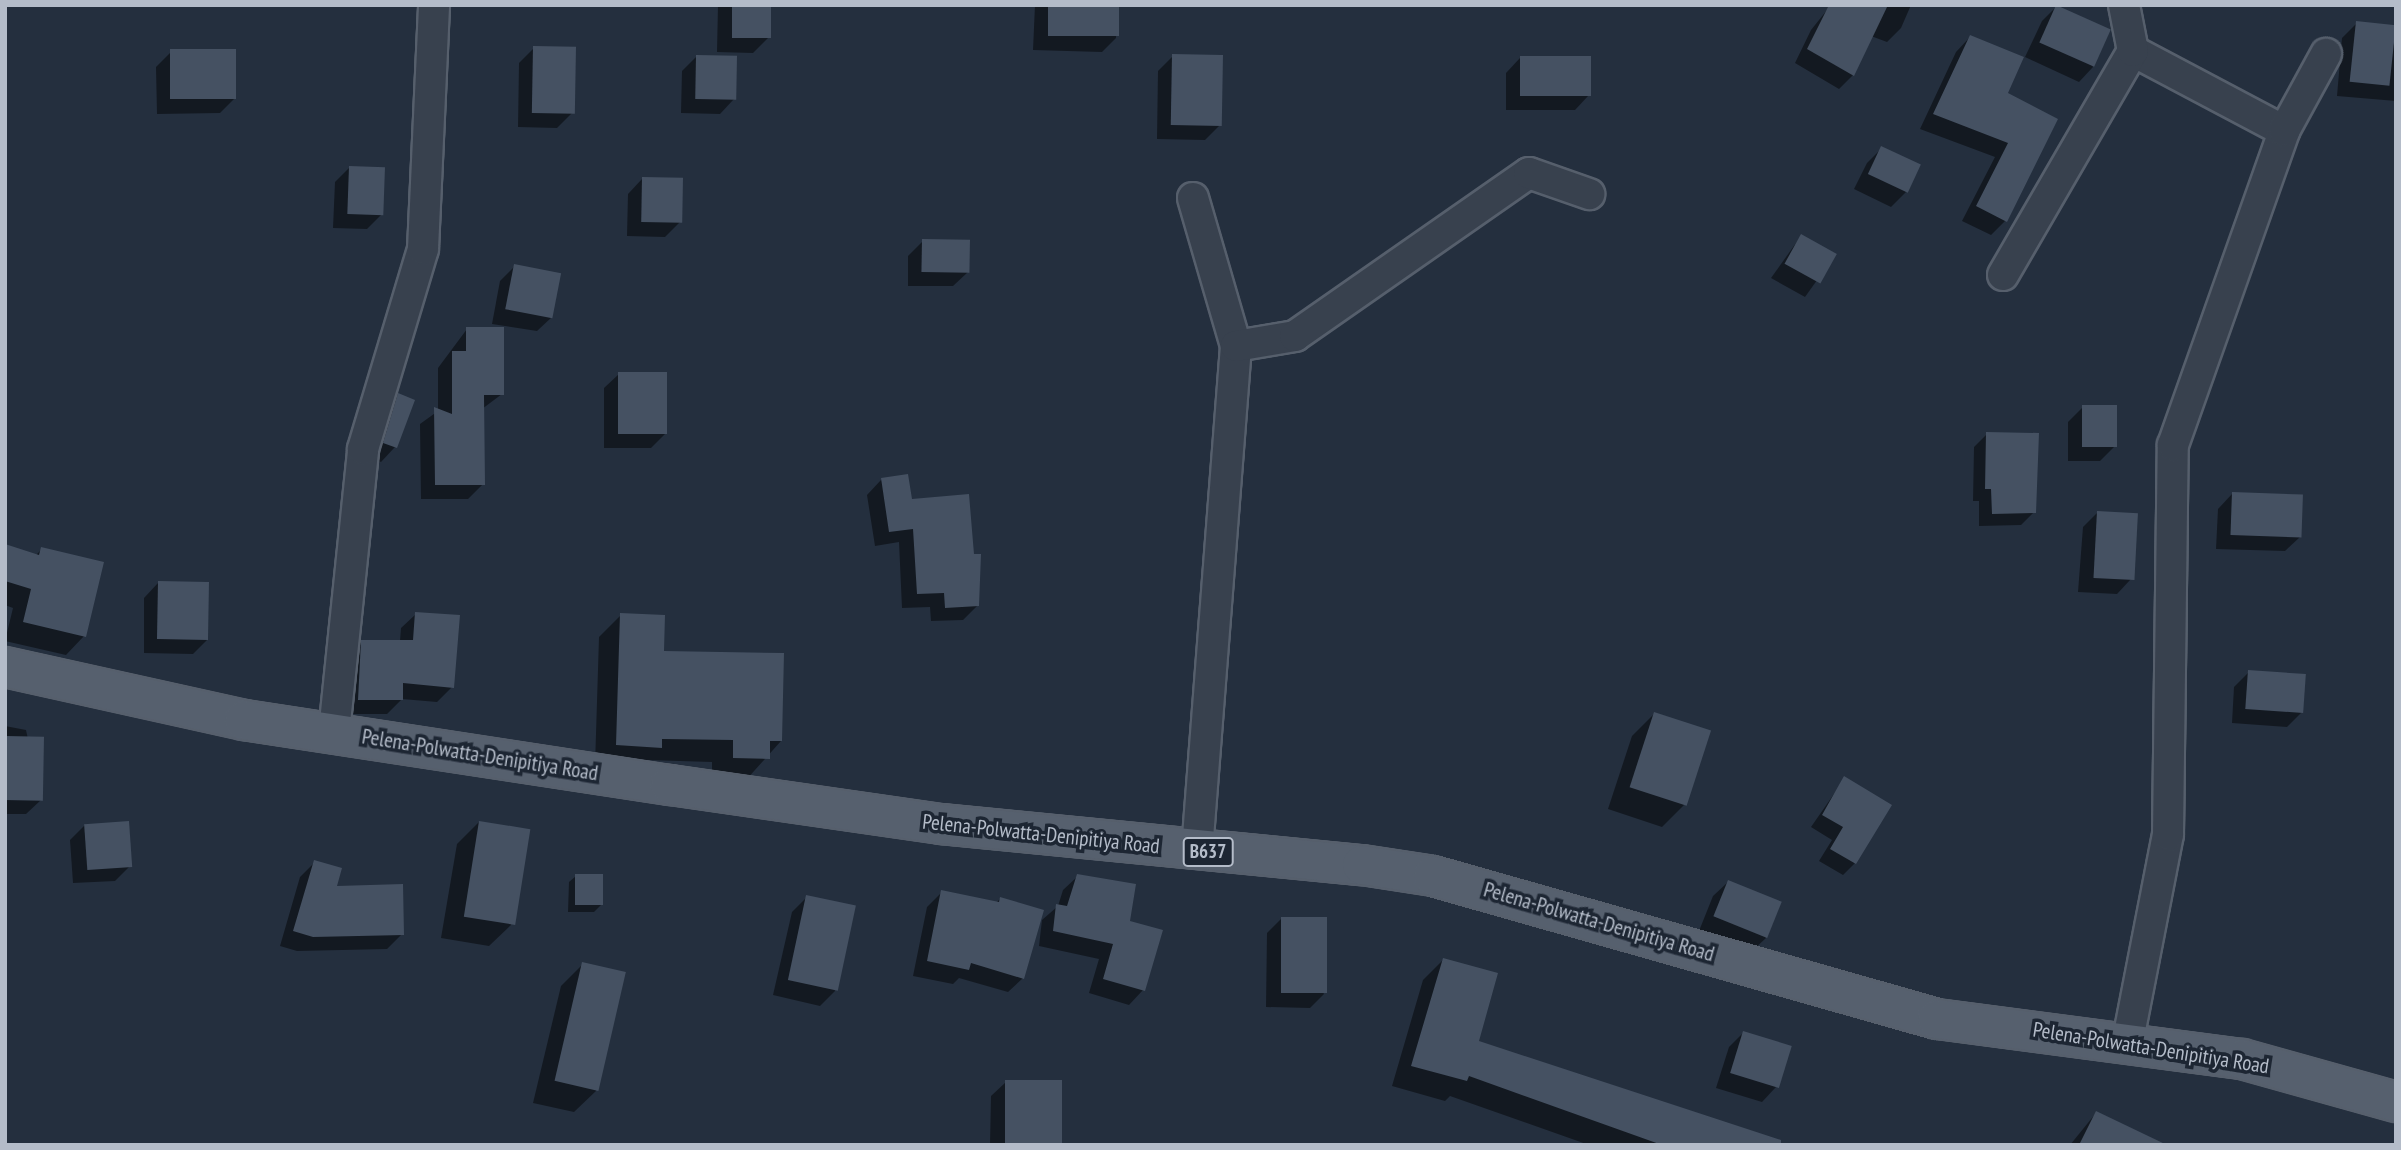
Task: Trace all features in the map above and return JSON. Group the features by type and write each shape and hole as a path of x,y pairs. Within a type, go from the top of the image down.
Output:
{"main road":[{"name":"Pelena-Polwatta-Denipitiya Road","path":"5,667 244,720 941,824 1362,865 1433,876 1937,1019 2128,1040 2242,1059 2396,1102"}],"street":[{"path":"334,732 363,449 423,248 434,5"},
{"path":"2003,275 2133,51 2124,5"},
{"path":"2133,51 2284,131"},
{"path":"2128,1040 2168,835 2173,445 2284,131 2326,54"},
{"path":"1236,346 1295,335 1529,173 1589,194"},
{"path":"1192,198 1236,346 1197,851"}],"building":[{"path":"732,5 771,5 771,38 732,38"},
{"path":"1048,5 1119,5 1119,36 1048,36"},
{"path":"1829,5 1888,5 1854,76 1807,49"},
{"path":"2056,5 2111,29 2094,67 2039,42"},
{"path":"2356,21 2396,25 2389,86 2350,82"},
{"path":"1970,35 2024,57 2008,93 2058,119 2007,222 1976,206 2008,143 1933,114"},
{"path":"533,46 576,47 575,114 532,113"},
{"path":"170,49 236,49 236,99 170,99"},
{"path":"1172,54 1223,55 1222,126 1171,125"},
{"path":"696,55 737,56 736,100 695,99"},
{"path":"1520,56 1591,56 1591,96 1520,96"},
{"path":"1881,146 1921,165 1908,193 1868,174"},
{"path":"349,166 385,167 383,215 347,214"},
{"path":"642,177 683,178 682,223 641,222"},
{"path":"1801,234 1837,254 1820,284 1785,264"},
{"path":"922,239 970,240 969,273 921,272"},
{"path":"514,264 561,273 552,318 505,309"},
{"path":"466,327 504,327 504,395 484,395 485,485 435,485 434,407 452,414 452,351 466,351"},
{"path":"618,372 667,372 667,434 618,434"},
{"path":"398,393 415,400 397,448 383,443"},
{"path":"2082,405 2117,405 2117,447 2082,447"},
{"path":"1986,432 2039,433 2036,513 1992,514 1991,489 1985,489"},
{"path":"908,474 912,499 969,494 974,554 981,554 979,606 945,608 944,593 917,594 913,529 889,532 881,478"},
{"path":"2232,492 2303,494 2301,537 2230,535"},
{"path":"2097,511 2138,513 2134,580 2093,578"},
{"path":"5,544 39,555 41,547 104,562 86,637 23,622 31,589 5,581"},
{"path":"158,581 209,582 208,640 157,639"},
{"path":"415,612 460,615 454,688 403,683 403,700 358,700 361,640 413,640"},
{"path":"620,613 665,615 664,651 784,653 782,741 770,741 770,759 733,758 733,740 662,739 662,748 616,745"},
{"path":"2248,670 2306,674 2303,713 2245,709"},
{"path":"1654,712 1711,731 1687,806 1630,787"},
{"path":"5,736 44,737 43,801 5,800"},
{"path":"1844,776 1892,805 1856,864 1830,849 1843,827 1822,815"},
{"path":"129,821 132,867 87,870 84,824"},
{"path":"479,821 530,829 515,925 464,917"},
{"path":"314,860 342,868 337,886 403,884 404,935 313,937 293,931"},
{"path":"575,874 603,874 603,905 575,905"},
{"path":"1077,874 1136,884 1130,921 1163,930 1145,991 1103,979 1113,944 1053,931 1056,904 1067,906"},
{"path":"1728,880 1782,902 1767,938 1713,916"},
{"path":"941,890 999,902 1000,897 1044,910 1024,979 971,963 969,970 927,961"},
{"path":"806,895 856,906 838,991 788,980"},
{"path":"1281,917 1327,917 1327,993 1281,993"},
{"path":"1443,958 1498,973 1479,1041 1781,1140 1781,1145 1662,1145 1469,1076 1467,1081 1411,1066"},
{"path":"582,962 626,972 598,1091 555,1081"},
{"path":"1743,1031 1792,1046 1779,1088 1730,1073"},
{"path":"1005,1080 1062,1080 1062,1144 1005,1144"},
{"path":"2096,1111 2167,1145 2079,1145"}]}
